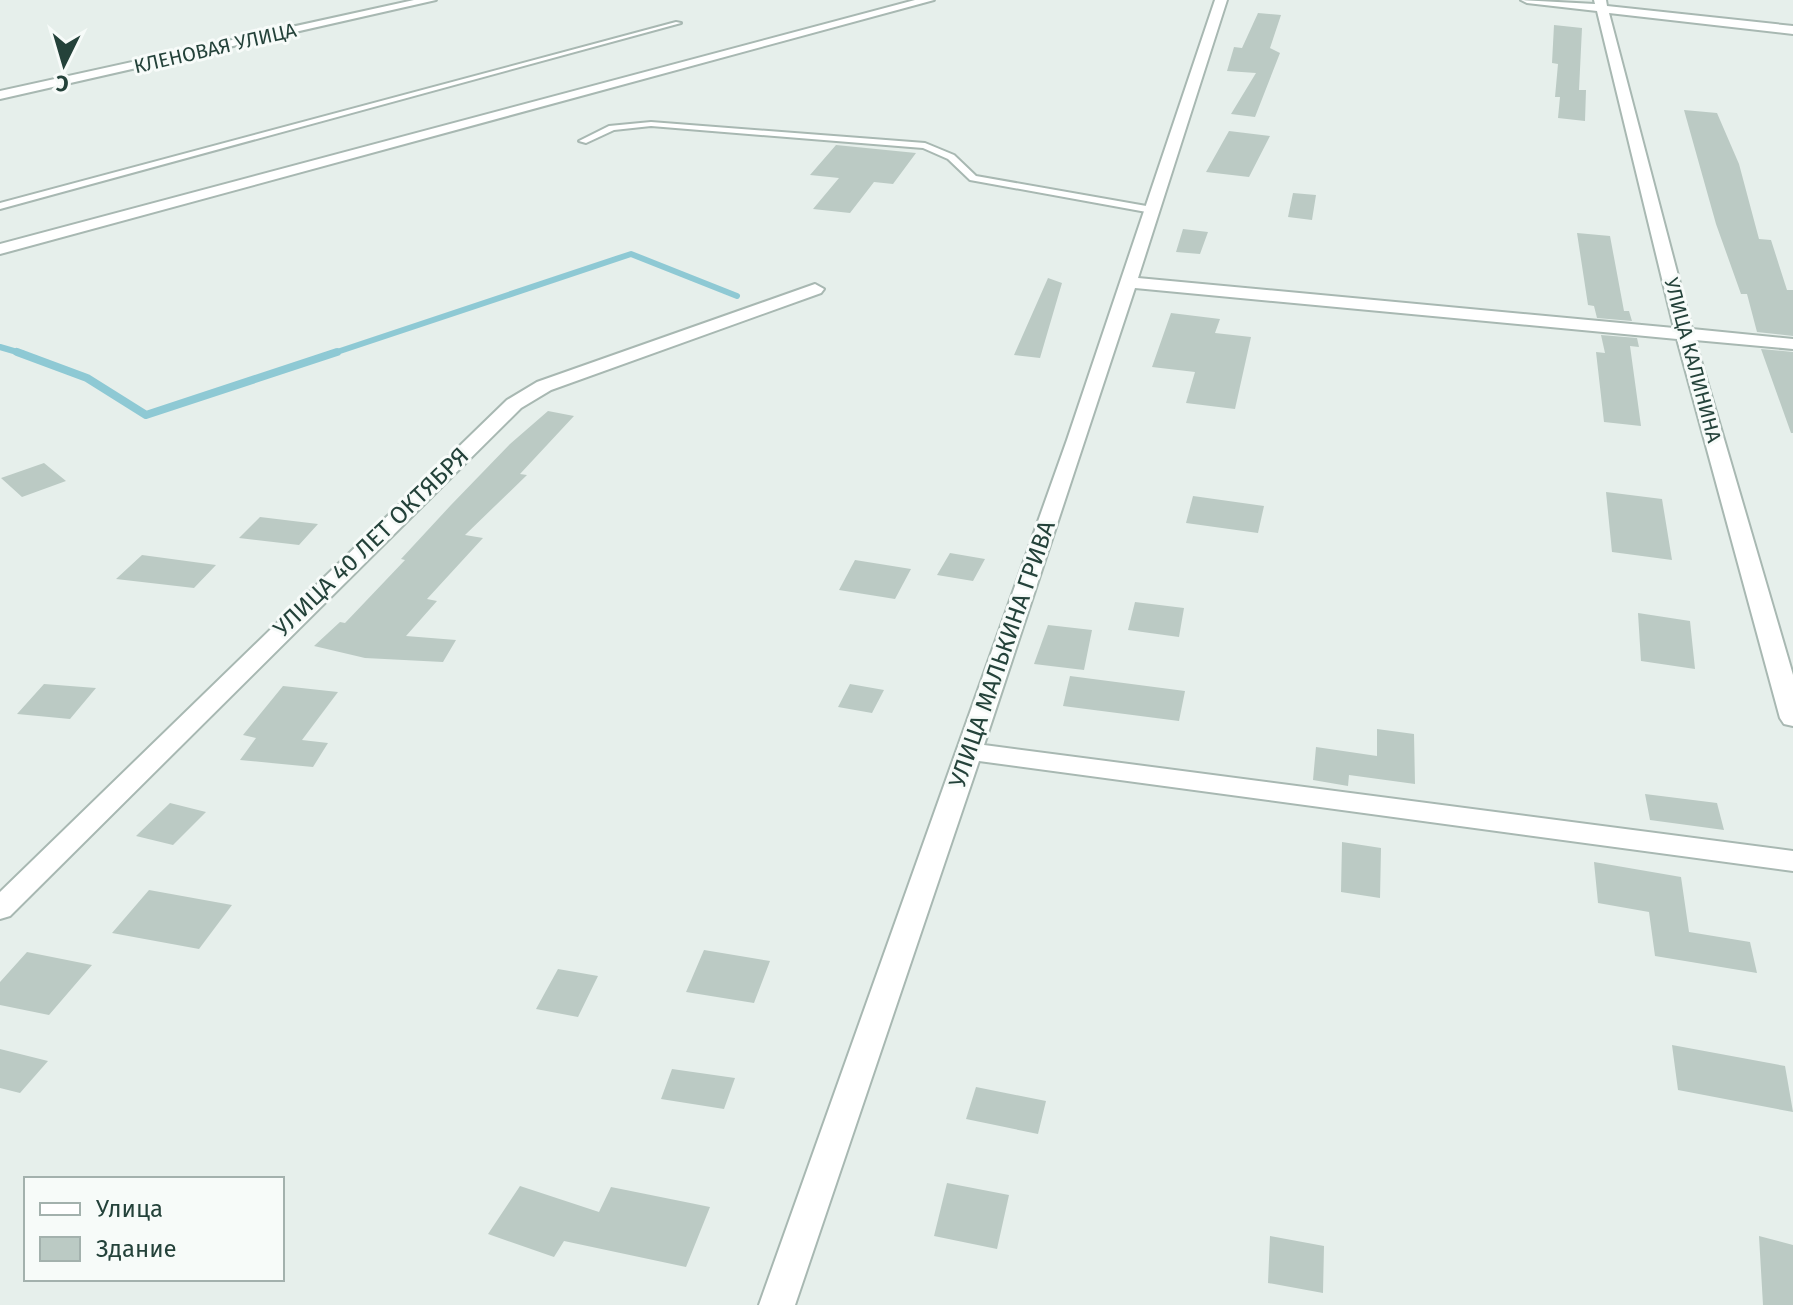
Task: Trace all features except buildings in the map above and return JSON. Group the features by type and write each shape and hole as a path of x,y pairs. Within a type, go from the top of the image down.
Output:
{"street":[{"name":"КЛЕНОВАЯ УЛИЦА","path":"0,95 430,0"},
{"path":"0,249 926,0"},
{"name":"УЛИЦА МАЛЬКИНА ГРИВА","path":"777,1305 969,751 1221,0"},
{"path":"1527,0 1602,5 1793,30"},
{"name":"УЛИЦА КАЛИНИНА","path":"1602,5 1684,333 1793,718"},
{"path":"1128,282 1793,344"},
{"name":"УЛИЦА 40 ЛЕТ ОКТЯБРЯ","path":"0,909 514,404 544,386 815,289"},
{"path":"969,751 1793,861"}],"lane":[{"path":"0,206 678,23"},
{"path":"583,141 612,128 651,124 925,146 951,157 973,178 1152,210"}],"waterway":[{"path":"337,352 631,254 737,296"},
{"path":"0,347 24,354"},
{"path":"17,352 87,378 146,415 337,352"},
{"path":"331,354 337,352"}]}
